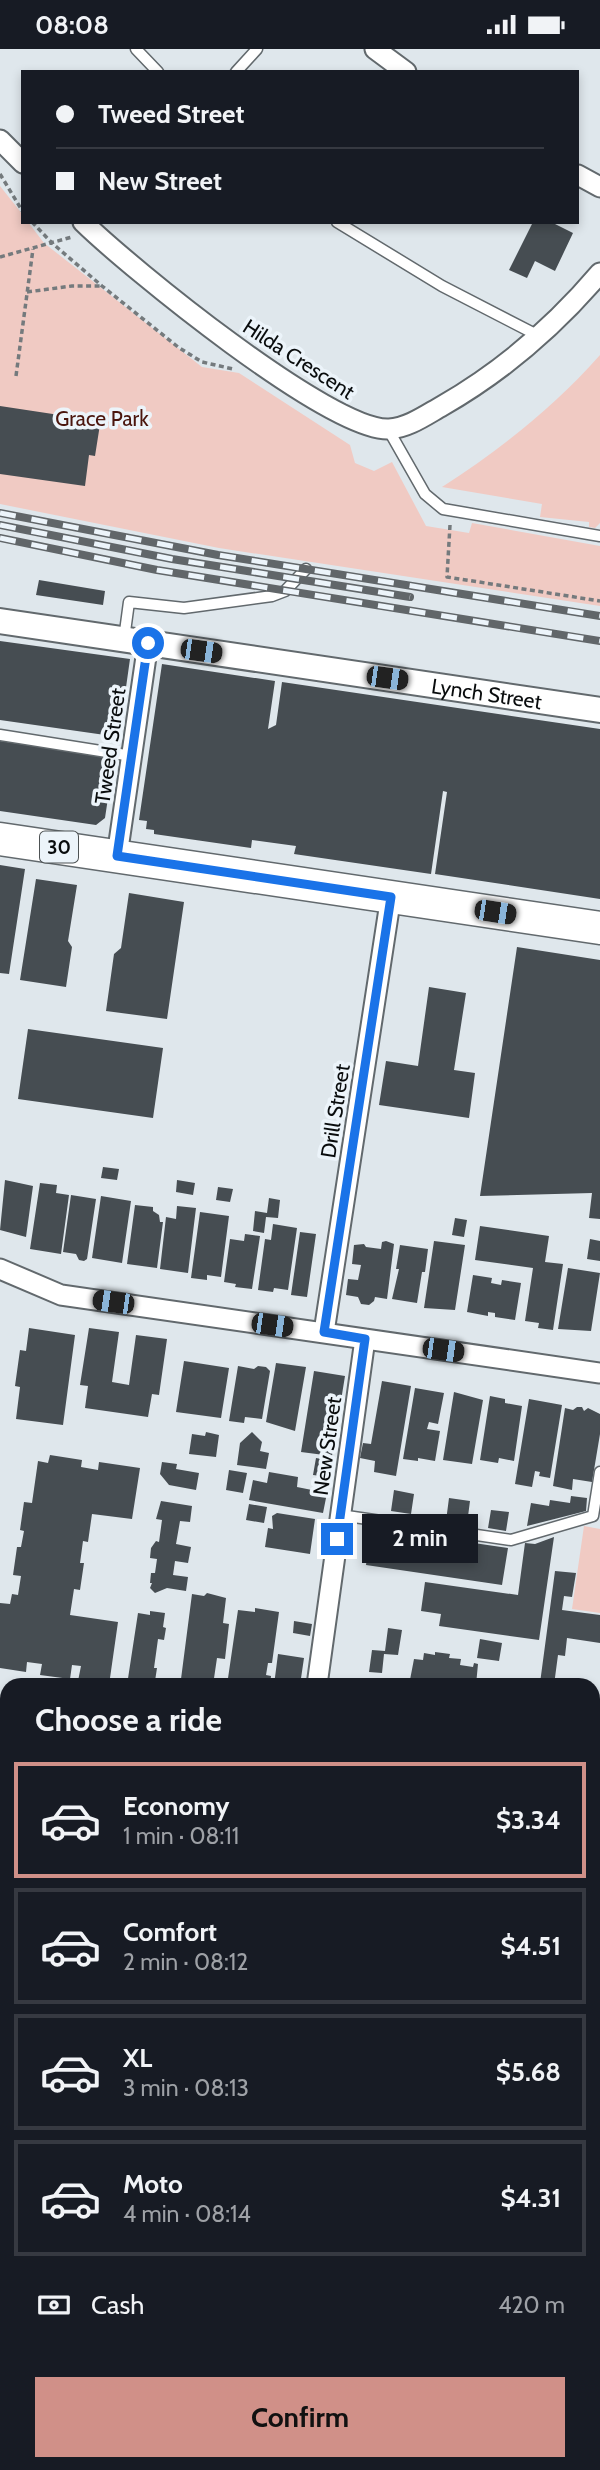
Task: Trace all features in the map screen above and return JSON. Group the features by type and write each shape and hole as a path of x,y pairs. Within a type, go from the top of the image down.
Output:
{"main road":[{"name":"30","path":"0,839 600,928"}],"street":[{"path":"375,49 403,70"},
{"path":"0,140 21,161"},
{"name":"Hilda Crescent","path":"90,225 222,336 290,384 351,420 388,429"},
{"path":"388,429 426,415 478,385 539,337 600,273"},
{"name":"Lynch Street","path":"0,621 600,710"},
{"name":"Tweed Street","path":"117,856 132,756 136,641"},
{"name":"Drill Street","path":"324,1332 391,897"},
{"path":"0,1269 61,1295 600,1373"},
{"name":"New Street","path":"318,1678 365,1339"}],"lane":[{"path":"135,49 156,70"},
{"path":"238,70 257,49"},
{"path":"340,224 442,286 539,337"},
{"path":"388,429 425,494 443,509 600,536"},
{"path":"136,641 129,601 184,608 272,596 285,591 306,569"},
{"path":"0,735 132,756"},
{"path":"340,1514 510,1540 593,1516 600,1472"}],"path":[{"path":"0,174 21,209"},
{"path":"34,224 51,243 102,286 194,358 241,371"},
{"path":"0,257 51,243"},
{"path":"16,376 33,249"},
{"path":"27,292 72,286 102,286"},
{"path":"451,512 447,577 600,601"}],"green space":[{"name":"Grace Park","path":"0,186 21,212 21,224 30,224 44,243 202,367 239,373 350,445 355,463 374,471 392,462 426,526 469,533 472,523 600,546 600,606 219,548 0,504"},
{"path":"600,355 600,523 595,528 589,527 589,522 540,517 542,504 442,487 526,426"},
{"path":"584,1526 600,1529 600,1613 572,1609"}],"building":[{"path":"532,224 555,224 573,233 555,271 535,261 527,278 509,270"},
{"path":"0,406 66,416 67,413 101,418 95,456 89,455 85,486 0,474"},
{"path":"39,580 105,591 103,605 36,595"},
{"path":"0,641 130,659 119,737 0,720"},
{"path":"162,664 275,681 268,729 276,725 282,682 600,729 600,899 435,874 447,792 443,791 431,874 294,854 296,846 252,840 251,848 154,834 154,830 146,829 147,821 139,820"},
{"path":"0,741 114,758 105,818 96,825 0,811"},
{"path":"0,865 25,869 9,974 0,973"},
{"path":"36,879 77,885 68,941 72,947 66,987 20,980"},
{"path":"129,893 184,902 167,1019 106,1011 114,954 121,948"},
{"path":"517,947 600,960 600,1219 589,1218 592,1193 480,1196"},
{"path":"429,987 466,993 454,1070 475,1073 469,1118 379,1105 386,1061 418,1066"},
{"path":"28,1029 163,1048 153,1118 18,1099"},
{"path":"103,1167 119,1169 117,1180 101,1178"},
{"path":"5,1180 33,1186 26,1237 0,1230"},
{"path":"177,1180 195,1183 193,1195 176,1192"},
{"path":"40,1183 57,1185 56,1193 69,1195 61,1254 30,1249"},
{"path":"218,1187 233,1189 230,1202 216,1200"},
{"path":"71,1195 96,1199 87,1259 84,1261 79,1260 76,1254 63,1252"},
{"path":"101,1196 131,1201 122,1263 92,1258"},
{"path":"269,1198 280,1200 278,1218 266,1217 264,1233 253,1231 255,1211 267,1213"},
{"path":"135,1205 153,1207 160,1222 163,1222 157,1268 127,1264"},
{"path":"177,1206 196,1208 188,1273 160,1269 166,1217 176,1219"},
{"path":"200,1212 229,1216 221,1277 207,1275 207,1280 191,1278"},
{"path":"455,1218 467,1220 464,1237 452,1235"},
{"path":"273,1224 297,1228 288,1290 274,1288 273,1292 258,1290 265,1239 271,1240"},
{"path":"480,1226 549,1236 545,1262 563,1264 553,1330 538,1328 539,1323 525,1321 533,1268 475,1260"},
{"path":"300,1232 316,1234 307,1297 291,1295"},
{"path":"245,1234 260,1236 252,1289 235,1287 236,1284 224,1282 230,1239 244,1241"},
{"path":"590,1239 600,1241 600,1261 587,1259"},
{"path":"434,1241 465,1245 455,1310 424,1308"},
{"path":"382,1242 394,1244 387,1299 375,1297 369,1305 361,1304 358,1297 346,1295 348,1279 358,1280 361,1265 352,1264 354,1245 364,1244 366,1247 381,1249"},
{"path":"400,1245 428,1249 417,1303 392,1299 399,1269 396,1269"},
{"path":"568,1268 600,1273 591,1331 558,1329"},
{"path":"473,1275 492,1278 491,1283 501,1285 502,1280 521,1283 515,1320 495,1317 495,1313 488,1312 488,1316 467,1312"},
{"path":"29,1328 75,1335 63,1425 16,1419 20,1387 15,1386 20,1350 26,1351"},
{"path":"89,1328 119,1332 112,1382 129,1385 136,1335 167,1339 159,1395 152,1394 148,1417 85,1408 88,1386 80,1385"},
{"path":"184,1361 229,1368 221,1418 176,1412"},
{"path":"276,1363 306,1367 295,1431 266,1422"},
{"path":"238,1366 254,1369 258,1366 266,1367 270,1371 262,1419 245,1417 244,1423 229,1421"},
{"path":"314,1371 345,1376 332,1456 301,1452"},
{"path":"382,1381 411,1386 396,1476 374,1472 375,1461 360,1458 363,1443 371,1444"},
{"path":"415,1388 444,1393 438,1424 429,1422 427,1429 440,1431 435,1461 403,1459"},
{"path":"454,1392 483,1400 472,1464 443,1460"},
{"path":"490,1396 505,1399 505,1403 522,1406 514,1461 499,1458 498,1463 480,1460"},
{"path":"529,1399 562,1405 550,1478 539,1476 540,1472 535,1471 532,1487 515,1484"},
{"path":"582,1407 584,1411 588,1408 600,1414 600,1434 592,1482 573,1479 572,1490 553,1486 565,1408 573,1410"},
{"path":"206,1432 219,1435 216,1457 189,1454 192,1434 205,1436"},
{"path":"252,1432 262,1442 260,1451 269,1453 266,1469 237,1465 240,1443"},
{"path":"50,1455 82,1460 81,1467 98,1470 99,1462 140,1468 132,1519 92,1514 88,1542 83,1541 80,1563 84,1563 80,1590 74,1589 70,1615 118,1622 110,1678 79,1678 81,1666 72,1665 70,1678 40,1675 42,1664 27,1662 26,1672 0,1668 0,1603 10,1604 12,1594 18,1595 21,1576 13,1575 17,1547 21,1547 24,1531 20,1530 24,1502 32,1503 38,1461 48,1463"},
{"path":"316,1458 332,1461 329,1477 313,1475"},
{"path":"162,1462 177,1464 176,1469 199,1473 196,1490 169,1485 160,1474"},
{"path":"229,1470 247,1473 243,1493 226,1490"},
{"path":"269,1472 298,1477 297,1487 327,1493 323,1513 249,1500 253,1480 267,1483"},
{"path":"394,1490 414,1494 411,1514 391,1511"},
{"path":"571,1496 587,1498 586,1511 527,1526 531,1503 549,1506 550,1500 570,1503"},
{"path":"449,1498 470,1501 467,1524 446,1521"},
{"path":"161,1501 192,1506 190,1522 180,1521 176,1544 191,1547 188,1563 175,1561 173,1575 188,1577 186,1591 167,1588 155,1593 150,1588 151,1573 155,1573 157,1559 150,1558 151,1548 156,1541 159,1542 162,1520 156,1519"},
{"path":"249,1504 267,1507 264,1523 246,1520"},
{"path":"491,1510 509,1512 506,1531 488,1528"},
{"path":"277,1513 315,1519 310,1554 265,1547 268,1528 273,1529 272,1516"},
{"path":"371,1528 508,1548 502,1585 366,1565"},
{"path":"554,1537 539,1640 439,1626 441,1614 421,1611 425,1582 518,1595 525,1543 535,1544"},
{"path":"555,1571 576,1573 572,1597 564,1596 562,1610 600,1615 600,1643 567,1638 565,1656 558,1655 555,1678 541,1678"},
{"path":"207,1593 226,1598 223,1623 229,1624 225,1659 217,1658 214,1678 181,1678 192,1594 204,1596"},
{"path":"255,1608 279,1612 272,1663 268,1663 266,1675 271,1678 228,1678 238,1610 255,1612"},
{"path":"150,1611 165,1613 163,1627 166,1628 164,1640 158,1639 154,1668 157,1668 155,1678 128,1678 138,1613 150,1615"},
{"path":"294,1621 312,1624 310,1636 293,1633"},
{"path":"388,1628 402,1630 398,1655 384,1654 382,1673 369,1672 372,1650 385,1651"},
{"path":"480,1639 502,1643 499,1661 477,1658"},
{"path":"435,1652 450,1654 449,1658 461,1659 460,1665 473,1667 474,1663 478,1664 477,1678 410,1678 414,1659 423,1660 424,1653 435,1655"},
{"path":"278,1654 304,1658 301,1678 275,1678"}],"railway":[{"path":"0,513 218,555 600,616"},
{"path":"0,525 172,559 410,597"},
{"path":"0,538 157,570 600,641"}],"route":[{"path":"148,643 117,856 391,897 324,1332 365,1339 337,1539"}]}
